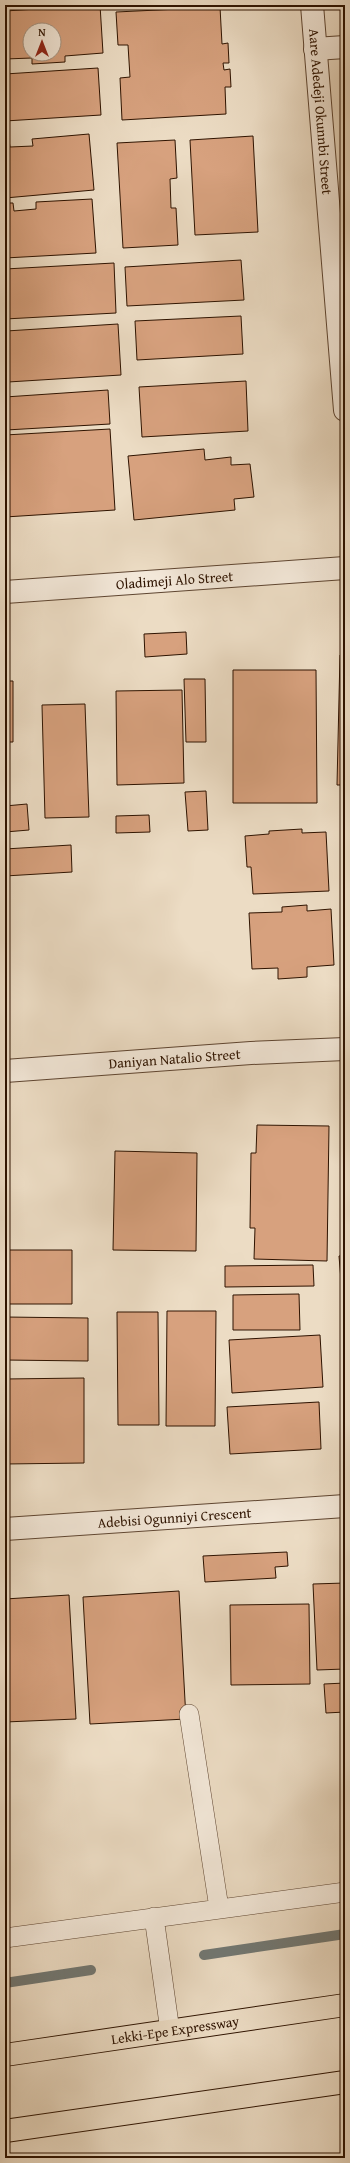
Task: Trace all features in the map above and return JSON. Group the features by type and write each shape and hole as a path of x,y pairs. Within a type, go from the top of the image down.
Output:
{"highway":[{"name":"Lekki-Epe Expressway","path":"5,2055 345,2005"},
{"path":"5,2131 345,2082"}],"street":[{"name":"Aare Adedeji Okunnbi Street","path":"312,5 345,410"},
{"path":"315,49 345,47"},
{"name":"Oladimeji Alo Street","path":"5,592 345,568"},
{"name":"Daniyan Natalio Street","path":"5,1071 251,1053 345,1049"},
{"name":"Adebisi Ogunniyi Crescent","path":"5,1529 345,1506"}],"lane":[{"path":"189,1714 219,1908"},
{"path":"5,1938 154,1916 345,1892"},
{"path":"154,1916 170,2031"}],"building":[{"path":"100,5 103,53 65,56 65,62 32,64 32,62 62,62 62,22 22,22 22,58 5,59 5,11"},
{"path":"220,7 222,44 228,43 229,63 223,63 224,70 230,69 231,87 225,87 226,114 122,120 120,78 130,77 128,45 118,45 116,12"},
{"path":"98,68 101,115 5,121 5,74"},
{"path":"89,134 94,190 5,198 5,141 9,140 10,147 33,146 32,139"},
{"path":"253,136 258,232 195,235 190,140"},
{"path":"175,140 177,178 170,179 171,208 176,208 178,245 123,248 117,143"},
{"path":"92,199 96,253 5,258 5,203 13,203 14,211 36,209 36,202"},
{"path":"241,260 244,300 127,306 125,267"},
{"path":"114,263 116,313 5,319 5,269"},
{"path":"241,316 243,354 137,360 135,321"},
{"path":"118,324 121,375 8,382 6,331"},
{"path":"246,381 248,431 142,437 139,387"},
{"path":"108,390 110,424 6,430 5,397"},
{"path":"110,429 115,510 5,517 5,435"},
{"path":"204,449 205,460 231,457 231,465 250,464 254,497 234,499 235,510 134,520 128,456"},
{"path":"186,632 187,654 145,657 144,634"},
{"path":"340,655 345,655 345,785 337,785"},
{"path":"233,670 316,670 317,803 233,803"},
{"path":"184,679 205,679 206,742 186,742"},
{"path":"5,681 13,681 13,742 5,742"},
{"path":"182,690 184,783 117,785 116,691"},
{"path":"85,704 89,817 45,818 42,705"},
{"path":"206,791 208,830 188,831 185,792"},
{"path":"27,804 29,830 5,832 5,806"},
{"path":"149,815 150,832 116,833 116,816"},
{"path":"302,829 302,833 326,832 329,891 253,894 251,867 247,867 245,836 269,834 269,831"},
{"path":"71,845 72,872 5,876 5,849"},
{"path":"307,905 307,911 331,909 334,965 307,967 307,977 278,979 278,968 252,969 249,913 282,912 282,907"},
{"path":"257,1125 329,1126 327,1261 254,1259 255,1228 250,1228 251,1153 256,1153"},
{"path":"115,1151 197,1153 196,1251 113,1250"},
{"path":"7,1250 72,1250 72,1304 7,1304"},
{"path":"345,1255 345,1280 341,1280 339,1256"},
{"path":"313,1265 314,1286 225,1287 225,1266"},
{"path":"299,1294 300,1330 233,1330 233,1295"},
{"path":"345,1294 345,1435 344,1435"},
{"path":"167,1311 216,1311 215,1426 166,1426"},
{"path":"117,1312 158,1312 159,1425 118,1425"},
{"path":"5,1317 88,1318 88,1361 5,1360"},
{"path":"320,1335 323,1387 232,1393 229,1340"},
{"path":"84,1378 84,1463 5,1464 5,1379"},
{"path":"319,1402 321,1449 230,1454 227,1407"},
{"path":"287,1552 288,1566 275,1567 276,1578 205,1582 203,1556"},
{"path":"345,1583 345,1669 317,1670 313,1584"},
{"path":"179,1591 186,1719 90,1724 83,1597"},
{"path":"69,1595 76,1719 5,1722 5,1599"},
{"path":"309,1604 310,1684 231,1685 230,1605"},
{"path":"345,1683 345,1712 326,1713 324,1684"}],"waterway":[{"path":"204,1955 345,1934"},
{"path":"5,1983 91,1970"}]}
